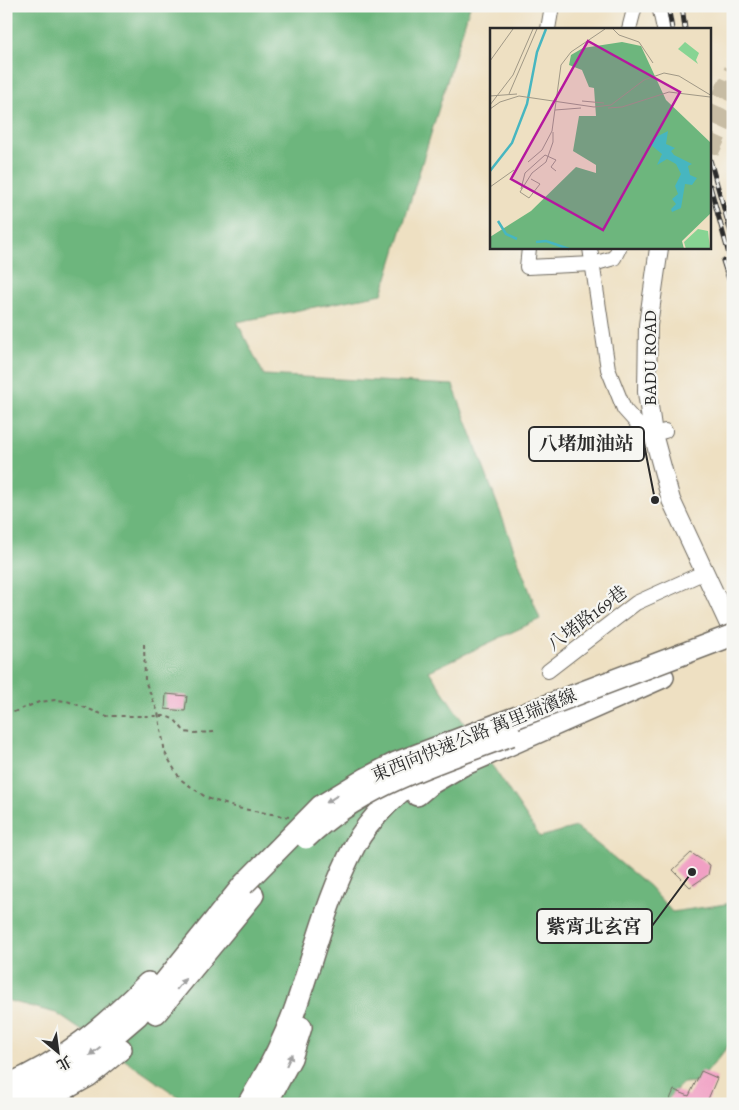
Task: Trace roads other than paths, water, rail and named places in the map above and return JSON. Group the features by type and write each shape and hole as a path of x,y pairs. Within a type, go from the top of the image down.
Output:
{"highway":[{"path":"248,1104 266,1076 293,1014 334,891 356,844 375,816 434,763 476,732 733,628"},
{"name":"東西向快速公路 萬里瑞濱線","path":"38,1104 88,1076 137,1035 176,990 248,890 321,806 396,763 733,634"},
{"path":"232,1104 260,1058 290,986 324,878 347,834 379,794 445,742 733,642"},
{"name":"東西向快速公路 萬里瑞濱線","path":"6,1103 66,1073 98,1050 138,1015 213,920 310,834 371,792 400,778 733,651"},
{"path":"266,1104 290,1058 343,902 373,842 391,820 430,784 462,766 663,677"},
{"path":"6,1086 32,1075 67,1055 108,1023 213,920"}],"main road":[{"name":"BADU ROAD","path":"659,249 648,324 647,392 682,496 733,605"},
{"name":"BADU ROAD","path":"672,249 660,325 659,432 671,500 733,634"}],"street":[{"path":"548,28 552,6"},
{"path":"629,28 636,6"},
{"path":"659,6 664,28"},
{"path":"529,249 527,267 593,264 614,258 618,249"},
{"path":"590,249 608,369 624,410 642,429 659,432"},
{"name":"八堵路169巷","path":"548,671 636,603 704,572"}],"tunnel":[{"path":"712,117 733,70"},
{"path":"712,148 733,102"}],"railway":[{"path":"668,6 672,28"},
{"path":"682,6 685,28"},
{"path":"733,12 733,61"},
{"path":"712,167 733,240"},
{"path":"712,193 733,269"},
{"path":"723,261 733,292"}],"place":[{"name":"八堵加油站","path":"655,500"},
{"name":"紫宵北玄宮","path":"692,872"}]}
